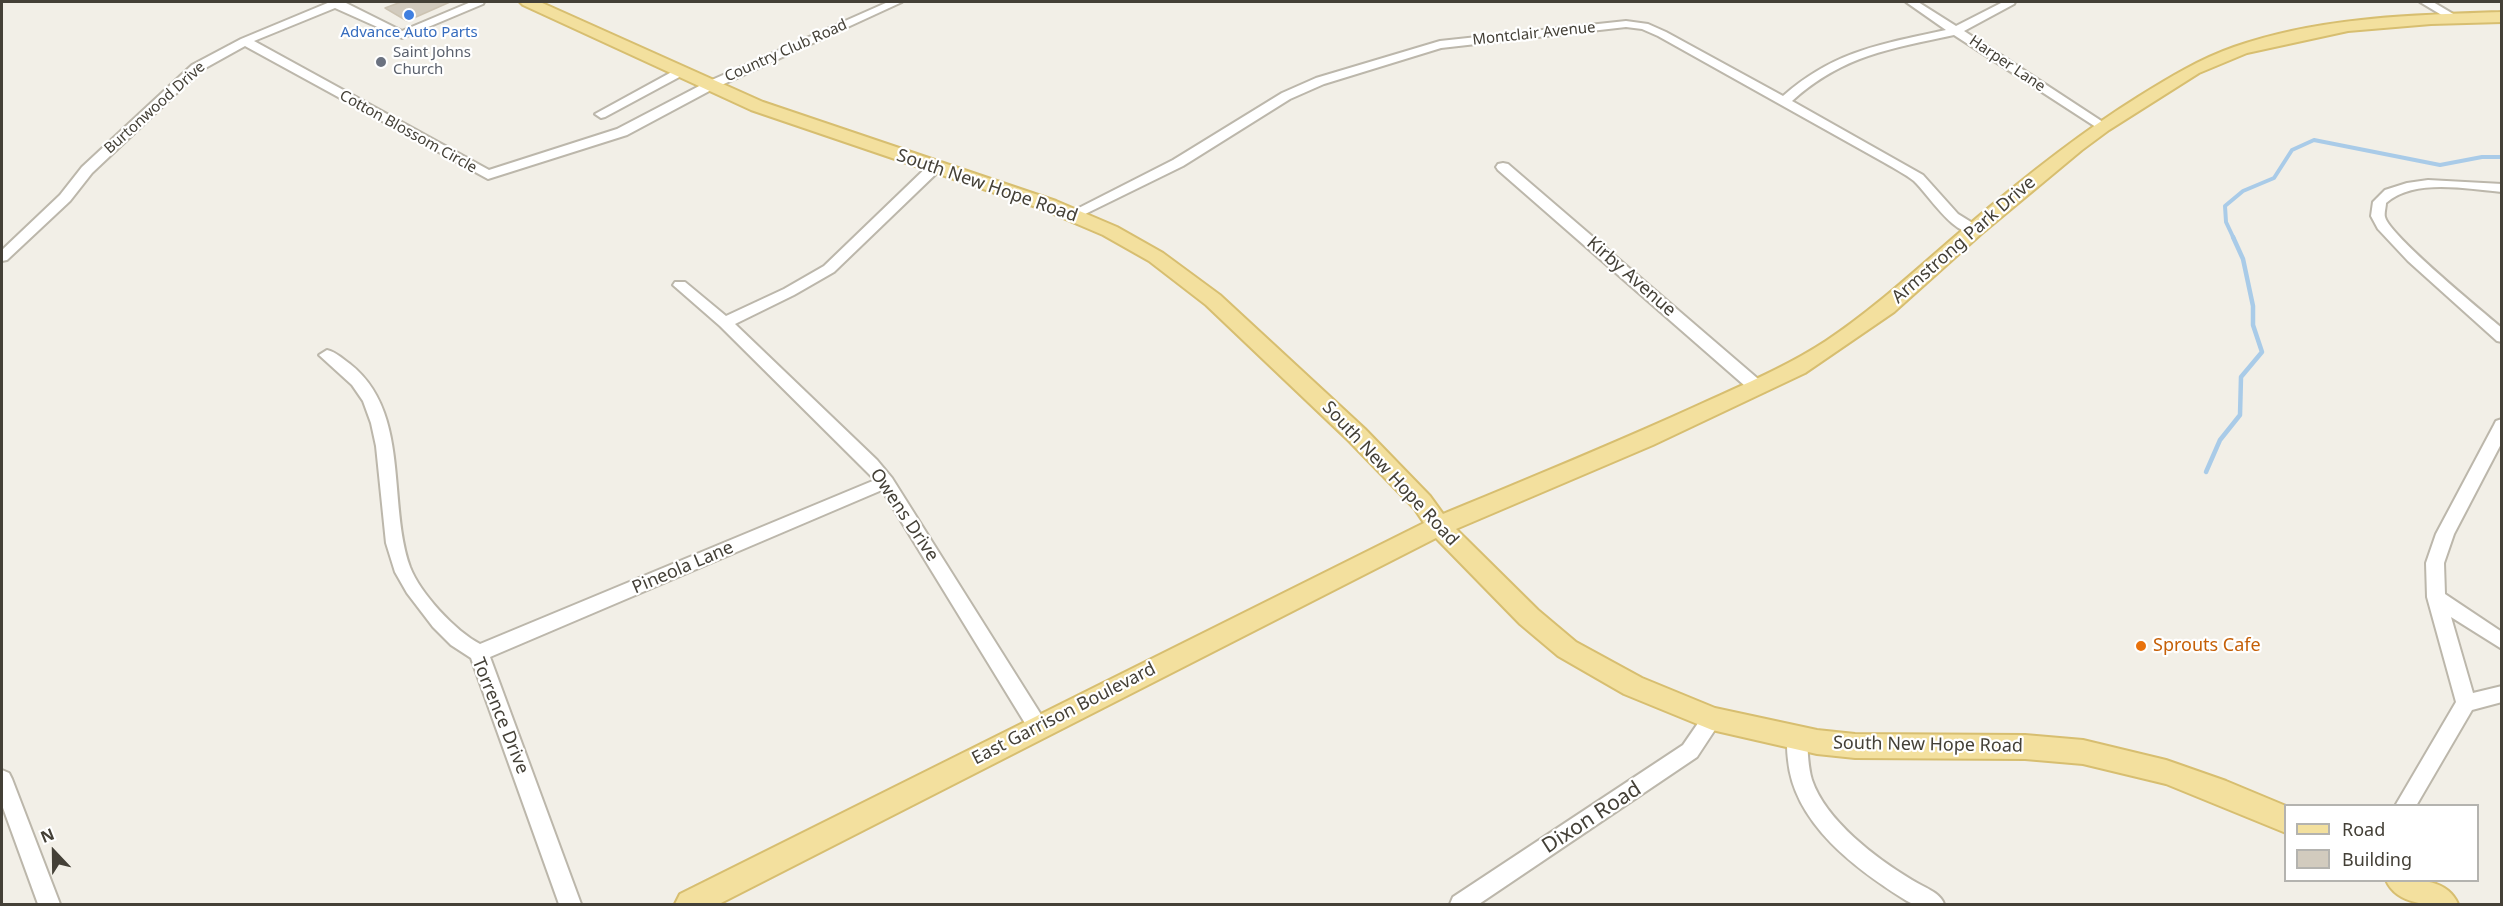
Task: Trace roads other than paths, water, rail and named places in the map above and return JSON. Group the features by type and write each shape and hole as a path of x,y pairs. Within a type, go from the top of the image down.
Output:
{"main road":[{"name":"South New Hope Road","path":"528,2 709,86 800,122 1074,214 1156,257 1213,300 1357,435 1422,502 1439,526 1529,617 1567,648 1633,686 1712,719 1797,739 1855,746 2025,747 2083,752 2166,772 2217,790 2284,819"},
{"name":"Armstrong Park Drive","path":"1439,526 1645,439 1798,368 1865,324 1974,230 2103,126 2182,75 2241,50 2277,40 2348,26 2454,18 2502,17"},
{"name":"East Garrison Boulevard","path":"690,904 1439,526"},
{"path":"2404,882 2443,904"}],"street":[{"path":"337,2 402,35 480,2"},
{"name":"Burtonwood Drive","path":"2,257 65,198 87,170 186,77 209,59 337,2"},
{"name":"Harper Lane","path":"1911,2 2103,126"},
{"path":"1784,101 1810,78 1843,60 1877,48 1956,31 2010,2"},
{"path":"2426,2 2454,18"},
{"name":"Country Club Road","path":"709,86 886,3"},
{"name":"Montclair Avenue","path":"1074,214 1178,163 1259,112 1309,85 1413,52 1450,44 1636,24 1662,34 1918,178 1953,217 1974,230"},
{"name":"Cotton Blossom Circle","path":"245,41 488,175 609,137 709,86"},
{"path":"601,114 679,72"},
{"path":"725,322 789,292 829,268 935,167"},
{"name":"Kirby Avenue","path":"1503,167 1758,387"},
{"path":"2502,188 2439,184 2404,187 2391,191 2378,207 2378,217 2383,228 2502,337"},
{"name":"Owens Drive","path":"680,285 725,322 886,482 1038,727"},
{"name":"Torrence Drive","path":"327,355 350,372 369,398 383,442 397,552 411,587 451,635 464,646 479,653 570,904"},
{"path":"2466,703 2436,597 2436,563 2445,534 2502,425"},
{"name":"Pineola Lane","path":"479,653 886,482"},
{"path":"2436,597 2502,642"},
{"path":"2406,804 2466,703 2502,694"},
{"name":"Dixon Road","path":"1471,902 1690,751 1712,719"},
{"path":"1797,739 1802,782 1820,813 1840,836 1869,862 1915,895 1933,904"},
{"path":"2,779 49,904"}],"waterway":[{"path":"2234,239 2226,222 2225,206 2243,191 2274,178 2292,150 2314,140 2440,165 2482,157 2502,157"},
{"path":"2206,472 2220,440 2240,415 2241,377 2262,352 2253,325 2253,306 2243,259 2233,237"}],"place":[{"name":"Advance Auto Parts","path":"409,15"},
{"name":"Saint Johns Church","path":"381,62"},
{"name":"Sprouts Cafe","path":"2141,646"}]}
